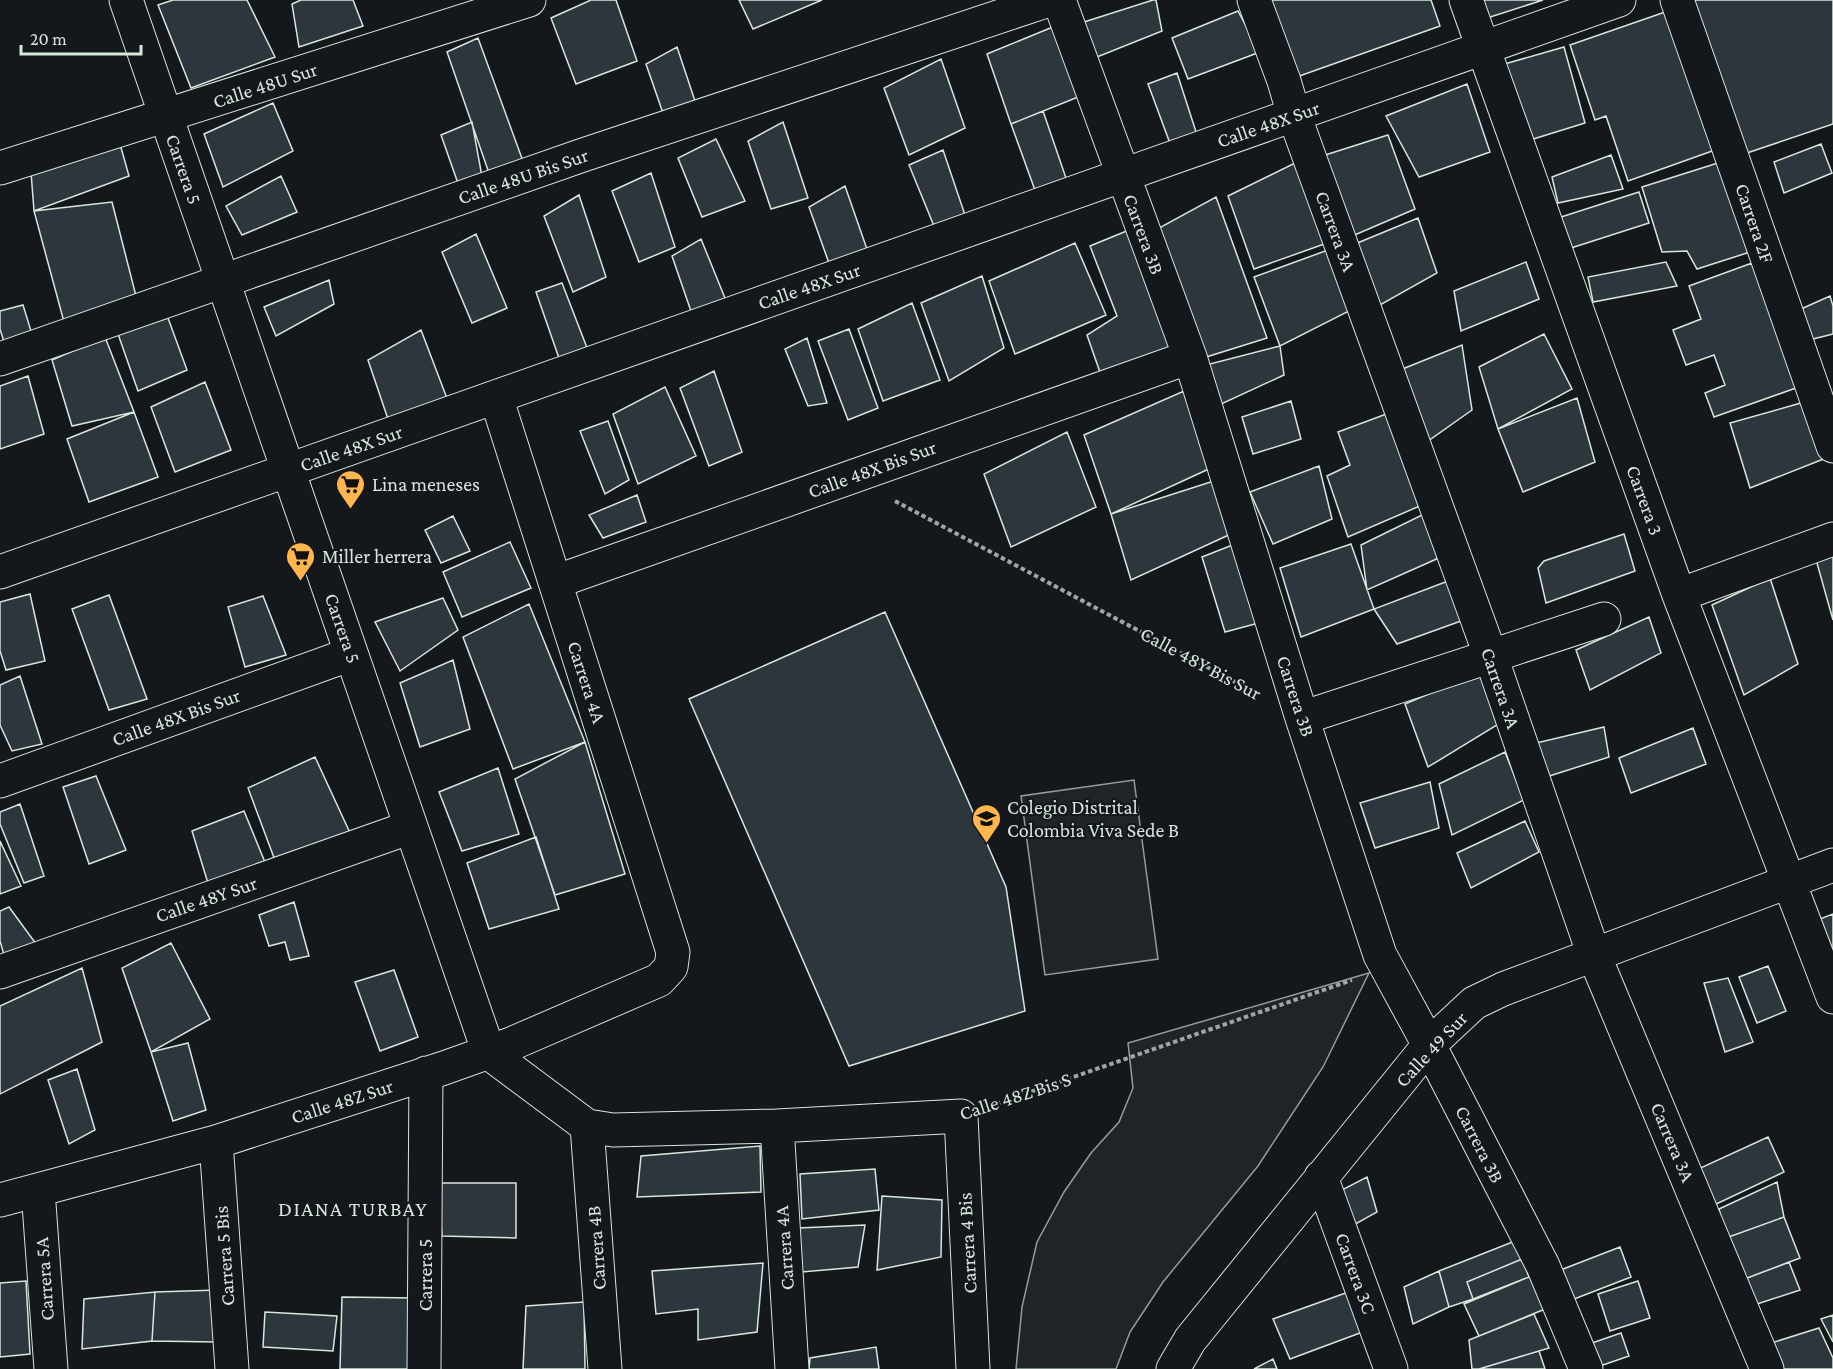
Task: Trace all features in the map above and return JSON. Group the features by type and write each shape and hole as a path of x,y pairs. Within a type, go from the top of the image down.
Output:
{"street":[{"name":"Carrera 5","path":"126,0 489,1053"},
{"name":"Calle 48U Sur","path":"0,168 166,116 492,6 529,0"},
{"name":"Calle 48U Bis Sur","path":"0,359 583,155 1049,0"},
{"name":"Carrera 3B","path":"1059,0 1190,357 1302,718 1380,955 1543,1266 1586,1369"},
{"name":"Carrera 3A","path":"1254,0 1491,657 1594,956 1767,1369"},
{"name":"Carrera 3","path":"1466,0 1679,595 1833,997"},
{"name":"Calle 48X Sur","path":"0,572 1619,0"},
{"name":"Carrera 2F","path":"1677,0 1833,446"},
{"name":"Calle 48X Bis Sur","path":"555,582 1190,357"},
{"name":"Carrera 4A","path":"496,397 672,952 671,967"},
{"path":"1679,595 1833,539"},
{"path":"1302,718 1604,619"},
{"name":"Calle 48X Bis Sur","path":"0,781 351,654"},
{"name":"Calle 48Y Sur","path":"0,972 411,827"},
{"name":"Calle 49 Sur","path":"1173,1369 1196,1355 1321,1177 1429,1045 1474,1003 1503,989 1833,865"},
{"name":"Calle 48Z Sur","path":"0,1200 216,1142 489,1053 659,980 671,967"},
{"path":"489,1053 587,1126"},
{"name":"Carrera 5","path":"424,1369 426,1073"},
{"name":"Calle 48Z Bis S","path":"587,1126 613,1130 777,1126 962,1116"},
{"name":"Carrera 4 Bis","path":"962,1116 973,1369"},
{"name":"Carrera 4B","path":"587,1126 605,1369"},
{"name":"Carrera 4A","path":"777,1126 792,1369"},
{"name":"Carrera 5 Bis","path":"216,1142 232,1369"},
{"name":"Carrera 3C","path":"1321,1177 1391,1369"},
{"name":"Carrera 5A","path":"38,1190 51,1369"}],"path":[{"name":"Calle 48Y Bis Sur","path":"850,477 1302,718"},
{"name":"Calle 48Z Bis S","path":"962,1116 1369,974 1380,955"}],"shaded area":[{"path":"1134,780 1158,959 1045,975 1021,796"},
{"path":"1369,973 1323,1067 1258,1166 1163,1282 1130,1332 1116,1369 1016,1369 1022,1307 1037,1242 1064,1192 1091,1153 1119,1122 1133,1088 1128,1043"}],"building":[{"path":"173,0 247,0 275,57 191,88 158,5"},
{"path":"301,0 353,0 363,26 299,47 292,4"},
{"path":"591,0 616,0 637,61 576,84 551,18"},
{"path":"739,0 822,0 753,29"},
{"path":"1156,0 1162,31 1097,57 1084,22"},
{"path":"1266,0 1431,0 1440,26 1291,79"},
{"path":"1481,0 1543,0 1487,18"},
{"path":"1689,0 1833,0 1833,124 1738,156"},
{"path":"1238,11 1260,52 1188,79 1172,38"},
{"path":"1668,11 1715,150 1628,181 1606,116 1595,120 1570,45"},
{"path":"1060,24 1083,95 1011,124 987,54"},
{"path":"478,38 524,164 490,176 447,52"},
{"path":"677,47 696,104 664,116 646,64"},
{"path":"1564,47 1585,123 1530,140 1501,65"},
{"path":"941,59 965,128 909,155 884,88"},
{"path":"1177,73 1198,138 1171,146 1148,84"},
{"path":"1467,84 1490,152 1419,177 1386,116"},
{"path":"273,103 293,151 223,187 204,134"},
{"path":"1043,111 1067,181 1036,193 1011,124"},
{"path":"472,122 483,182 460,189 441,135"},
{"path":"783,122 808,198 771,209 748,141"},
{"path":"1388,135 1415,209 1350,237 1319,157"},
{"path":"716,139 745,201 702,217 678,158"},
{"path":"120,144 129,176 34,211 31,172"},
{"path":"1821,144 1832,173 1784,193 1774,162"},
{"path":"943,150 965,215 934,226 909,165"},
{"path":"1611,155 1623,189 1558,203 1552,177"},
{"path":"1297,162 1327,243 1254,269 1228,196"},
{"path":"1721,162 1750,252 1697,269 1687,251 1662,252 1642,187"},
{"path":"651,173 675,247 639,262 612,191"},
{"path":"281,176 297,212 242,235 226,206"},
{"path":"845,186 869,255 830,266 809,207"},
{"path":"1639,192 1649,223 1571,248 1561,217"},
{"path":"579,195 606,277 573,292 544,216"},
{"path":"1216,197 1267,338 1203,358 1159,228"},
{"path":"112,202 136,296 64,322 34,211"},
{"path":"1418,218 1437,273 1380,305 1355,244"},
{"path":"1129,230 1174,353 1101,375 1087,335 1117,316 1090,246"},
{"path":"476,234 507,308 472,323 442,252"},
{"path":"701,239 727,303 693,317 672,256"},
{"path":"1075,243 1106,315 1015,354 989,281"},
{"path":"1328,250 1353,309 1280,346 1254,277"},
{"path":"1526,262 1539,299 1461,331 1454,291"},
{"path":"1666,262 1677,286 1593,302 1588,277"},
{"path":"1752,263 1796,388 1714,417 1705,393 1725,385 1714,355 1686,365 1673,330 1701,319 1689,286"},
{"path":"982,276 1004,348 949,381 921,303"},
{"path":"329,280 334,304 276,336 264,307"},
{"path":"562,283 589,353 560,361 536,292"},
{"path":"1830,296 1833,306 1833,334 1809,340 1801,309"},
{"path":"912,303 940,380 883,401 858,329"},
{"path":"23,305 31,331 4,342 0,329 0,311"},
{"path":"168,318 187,370 138,391 118,334"},
{"path":"849,329 878,408 848,420 818,341"},
{"path":"421,330 448,401 389,422 368,360"},
{"path":"1544,334 1572,389 1498,429 1479,367"},
{"path":"105,337 134,412 72,426 52,360"},
{"path":"807,338 827,403 808,406 785,349"},
{"path":"1462,345 1472,410 1428,441 1400,370"},
{"path":"1280,346 1284,375 1219,405 1206,365"},
{"path":"714,371 742,452 709,466 680,388"},
{"path":"28,376 44,434 0,449 0,386"},
{"path":"205,382 231,450 175,472 151,407"},
{"path":"665,387 696,456 638,484 613,414"},
{"path":"1184,391 1213,467 1111,514 1084,435"},
{"path":"1577,398 1595,462 1523,492 1498,429"},
{"path":"1291,401 1301,439 1253,454 1242,417"},
{"path":"1801,403 1826,458 1750,488 1730,423"},
{"path":"134,412 158,477 89,502 67,439"},
{"path":"1389,413 1422,505 1348,537 1327,476 1350,465 1338,432"},
{"path":"608,421 629,480 605,494 580,431"},
{"path":"1067,432 1096,507 1011,547 984,474"},
{"path":"1319,466 1332,519 1273,544 1250,492"},
{"path":"1220,479 1233,533 1131,580 1111,514"},
{"path":"637,495 646,522 603,538 589,515"},
{"path":"1424,514 1441,557 1367,590 1361,545"},
{"path":"453,516 470,551 441,563 425,530"},
{"path":"1624,534 1635,571 1546,603 1538,568 1544,561"},
{"path":"510,542 531,588 462,617 443,572"},
{"path":"1240,542 1266,621 1225,632 1202,557"},
{"path":"1351,544 1374,609 1301,637 1280,568"},
{"path":"1833,547 1833,620 1815,556"},
{"path":"1770,578 1798,664 1744,695 1712,605"},
{"path":"1448,581 1461,621 1397,644 1374,609"},
{"path":"30,594 45,661 6,670 0,651 0,602"},
{"path":"109,595 147,699 109,710 72,609"},
{"path":"263,596 286,655 245,667 228,607"},
{"path":"443,598 458,630 400,671 375,622"},
{"path":"529,604 585,742 513,769 463,637"},
{"path":"885,612 1006,887 1025,1011 849,1066 689,699"},
{"path":"1649,617 1661,653 1590,690 1576,650"},
{"path":"453,660 470,729 420,747 400,683"},
{"path":"1480,672 1497,725 1428,767 1405,704"},
{"path":"20,676 42,744 12,751 0,725 0,685"},
{"path":"1604,727 1609,757 1543,778 1532,744"},
{"path":"1693,728 1706,764 1631,793 1619,758"},
{"path":"585,742 625,874 555,895 515,779"},
{"path":"1505,752 1524,800 1452,835 1439,784"},
{"path":"315,757 351,835 276,863 248,788"},
{"path":"498,768 519,834 462,851 439,792"},
{"path":"96,776 126,850 89,864 63,787"},
{"path":"1430,782 1439,828 1375,848 1360,803"},
{"path":"20,804 44,876 24,883 0,824 0,812"},
{"path":"244,811 269,872 211,893 192,831"},
{"path":"1525,821 1539,852 1471,888 1457,853"},
{"path":"536,837 559,909 489,929 467,863"},
{"path":"0,841 21,886 0,894"},
{"path":"294,902 309,956 290,960 285,942 269,946 259,915"},
{"path":"9,907 42,952 6,962 0,941 0,911"},
{"path":"1833,914 1833,976 1812,922"},
{"path":"171,943 210,1019 151,1052 122,968"},
{"path":"1768,966 1786,1011 1757,1023 1739,977"},
{"path":"82,968 102,1042 0,1094 0,1006"},
{"path":"394,970 418,1037 380,1051 355,982"},
{"path":"1728,978 1753,1042 1725,1052 1704,983"},
{"path":"188,1043 206,1110 173,1121 151,1052"},
{"path":"77,1069 95,1130 69,1144 48,1080"},
{"path":"1768,1137 1784,1172 1712,1206 1696,1170"},
{"path":"760,1146 761,1192 637,1197 641,1156"},
{"path":"875,1169 879,1210 802,1219 800,1174"},
{"path":"1367,1177 1377,1212 1352,1226 1338,1192"},
{"path":"1777,1182 1784,1217 1726,1238 1719,1209"},
{"path":"438,1183 516,1183 516,1238 442,1236"},
{"path":"882,1196 942,1200 941,1257 877,1270"},
{"path":"1784,1217 1800,1258 1742,1280 1726,1238"},
{"path":"865,1225 858,1267 802,1272 799,1228"},
{"path":"1515,1241 1522,1259 1467,1282 1473,1299 1449,1307 1439,1271"},
{"path":"1620,1247 1631,1277 1569,1301 1558,1271"},
{"path":"1522,1259 1529,1277 1473,1299 1467,1282"},
{"path":"1789,1262 1800,1290 1754,1305 1742,1280"},
{"path":"763,1263 757,1332 698,1340 698,1309 656,1314 652,1271"},
{"path":"1439,1271 1449,1307 1413,1324 1404,1287"},
{"path":"1536,1274 1550,1307 1479,1336 1464,1304"},
{"path":"26,1281 30,1354 0,1357 0,1283"},
{"path":"1638,1281 1650,1318 1610,1331 1598,1294"},
{"path":"218,1290 216,1342 152,1341 155,1292"},
{"path":"1354,1290 1368,1330 1290,1359 1273,1319"},
{"path":"155,1292 152,1341 82,1349 84,1299"},
{"path":"342,1297 416,1298 410,1369 340,1369"},
{"path":"584,1302 585,1369 523,1369 526,1306"},
{"path":"265,1312 337,1316 333,1351 263,1347"},
{"path":"1534,1314 1549,1348 1479,1369 1472,1369 1469,1340"},
{"path":"1833,1315 1833,1342 1821,1319"},
{"path":"1819,1328 1833,1358 1833,1369 1773,1369 1765,1345"},
{"path":"1621,1333 1629,1356 1600,1366 1592,1343"},
{"path":"876,1347 879,1369 809,1369 810,1358"},
{"path":"1539,1351 1545,1369 1479,1369"},
{"path":"1273,1359 1277,1369 1254,1369"}],"place":[{"name":"Lina meneses","path":"351,510"},
{"name":"Miller herrera","path":"301,582"},
{"name":"Colegio Distrital Colombia Viva Sede B","path":"986,844"}],"district":[{"name":"DIANA TURBAY","path":"353,1209"}]}
